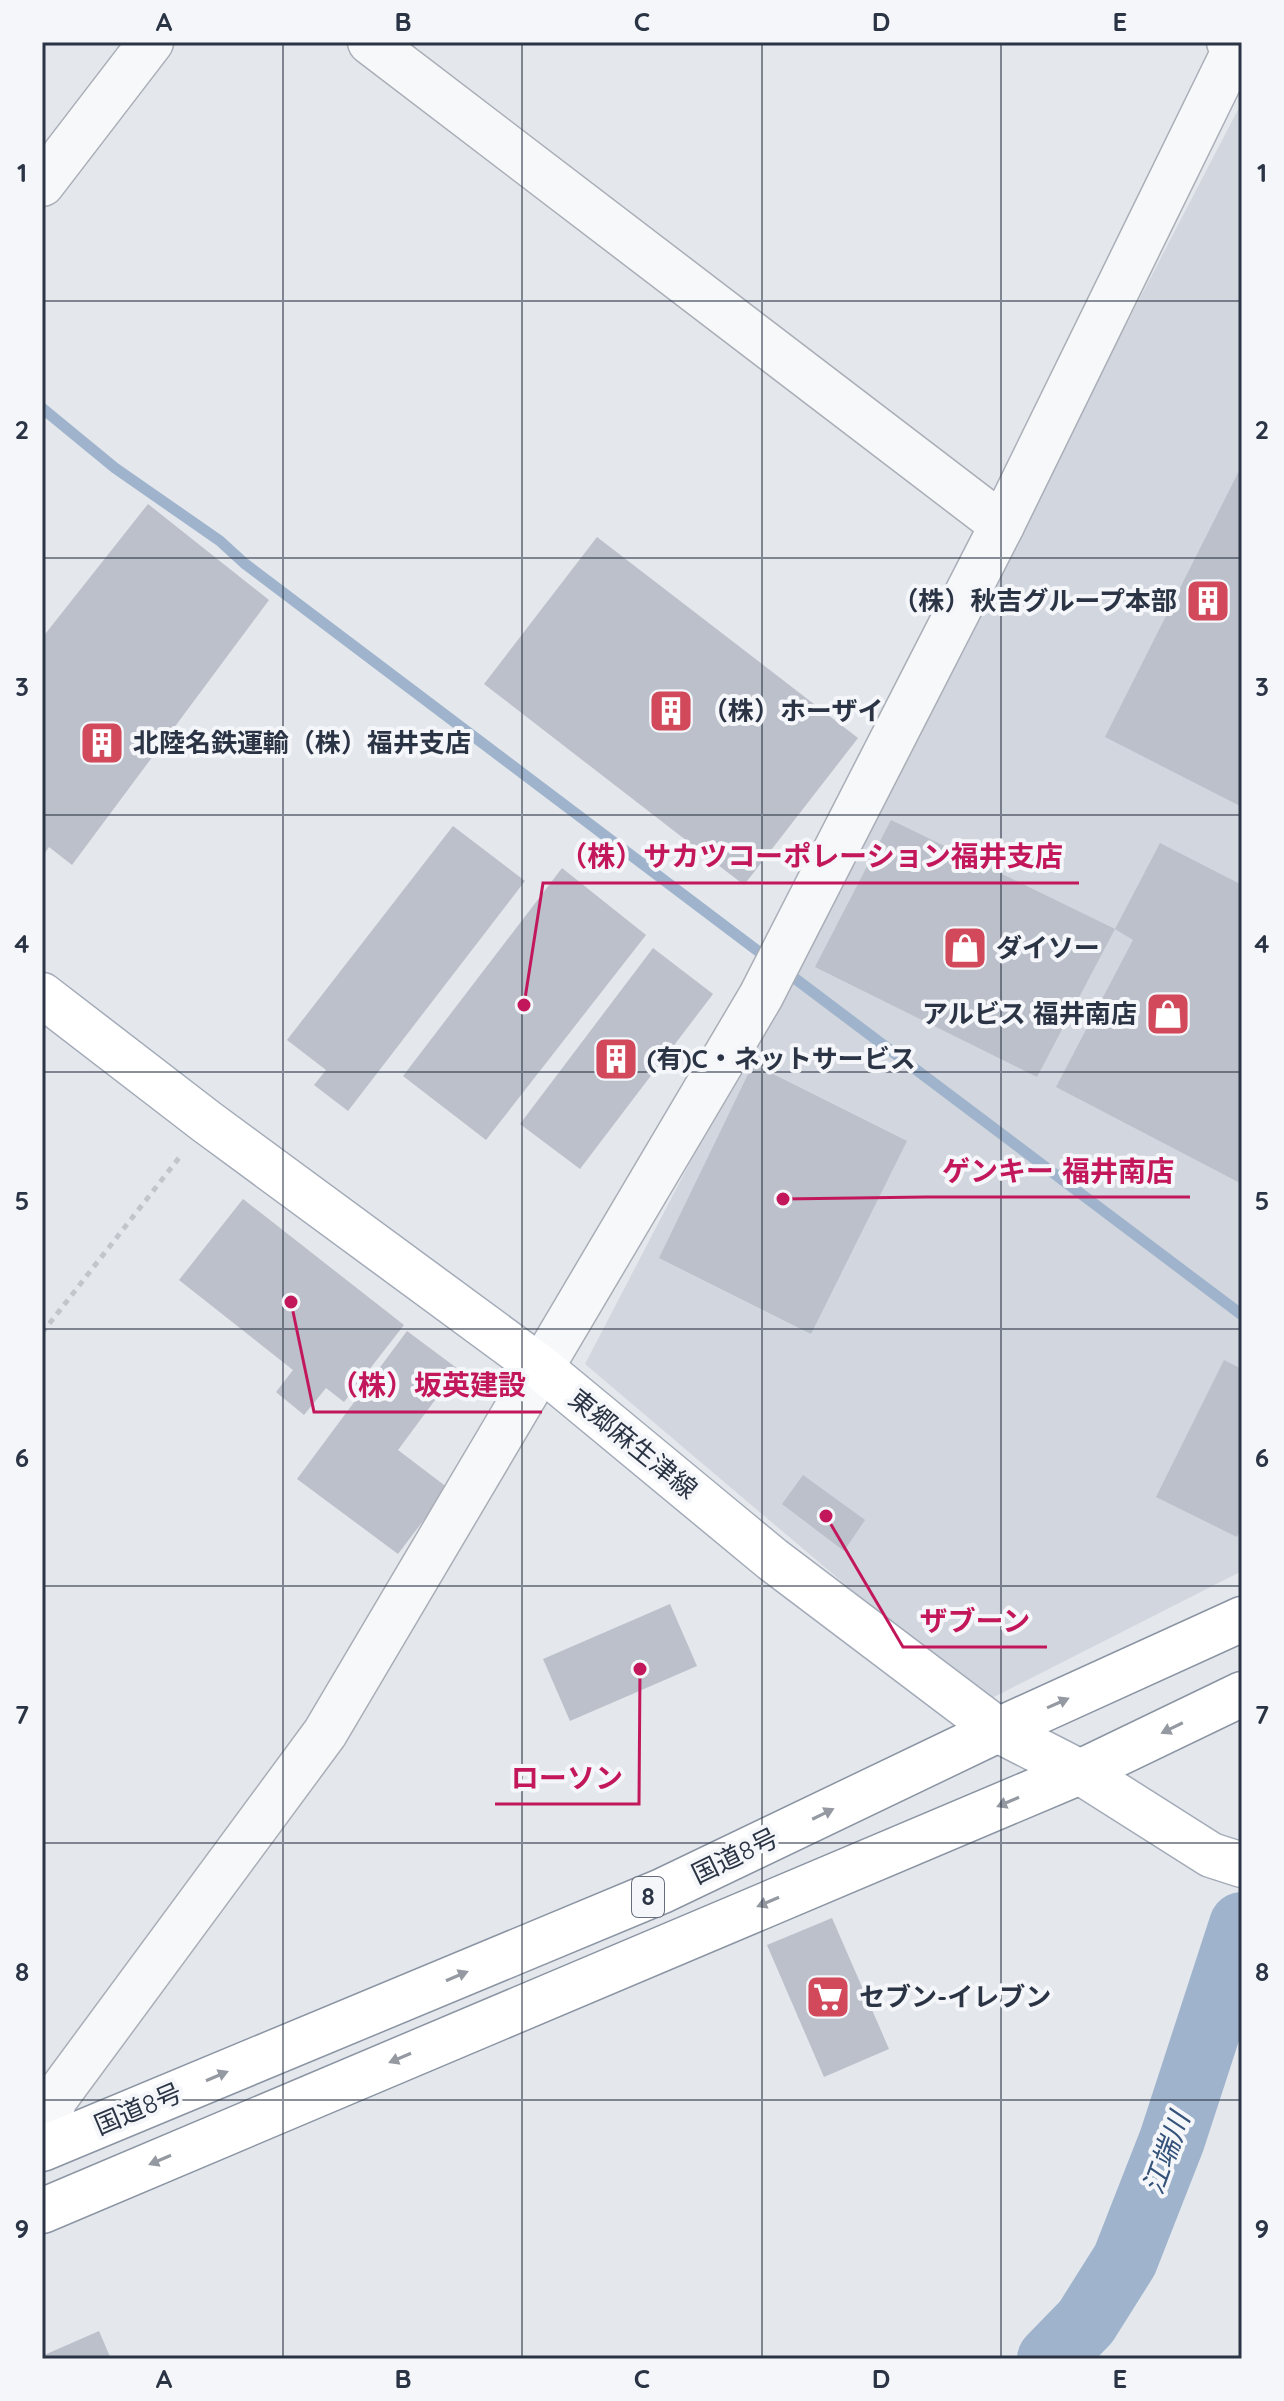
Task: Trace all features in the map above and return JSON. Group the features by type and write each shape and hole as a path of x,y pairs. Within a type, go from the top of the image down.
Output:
{"main road":[{"name":"東郷麻生津線","path":"42,995 207,1122 540,1367 772,1559 998,1730 1080,1772 1227,1860"},
{"name":"国道8号","path":"42,2149 662,1891 998,1730 1242,1619"},
{"name":"国道8号","path":"42,2211 1080,1772 1242,1694"}],"street":[{"path":"42,184 151,42"},
{"path":"370,42 1002,525"},
{"path":"42,2139 55,2099 325,1733 761,996 1002,525 1236,47 1229,42"}],"path":[{"path":"42,1333 207,1122"}],"shaded area":[{"path":"1242,102 1242,1571 984,1702 585,1364"}],"building":[{"name":"（株）秋吉グループ本部","path":"1242,465 1242,807 1105,737"},
{"name":"北陸名鉄運輸（株）福井支店","path":"148,504 269,600 72,865 49,847 42,857 42,638"},
{"name":"（株）ホーザイ","path":"597,537 858,738 744,885 484,684"},
{"name":"ダイソー","path":"891,820 1115,929 1037,1077 815,967"},
{"path":"453,826 525,881 348,1111 314,1085 326,1070 287,1040"},
{"name":"アルビス 福井南店","path":"1160,843 1242,885 1242,1184 1056,1087 1133,940 1115,929"},
{"path":"562,868 646,935 486,1140 403,1076"},
{"name":"(有)C・ネットサービス","path":"653,948 713,994 580,1169 520,1124"},
{"path":"753,1064 907,1141 811,1334 659,1258"},
{"path":"243,1199 404,1325 344,1402 326,1388 304,1415 276,1392 293,1370 179,1280"},
{"path":"407,1331 458,1369 398,1450 448,1488 398,1554 297,1479"},
{"path":"1224,1360 1242,1369 1242,1526 1237,1537 1156,1497"},
{"path":"803,1475 865,1520 844,1551 782,1504"},
{"path":"670,1604 697,1666 570,1721 543,1659"},
{"name":"セブン-イレブン","path":"832,1918 889,2049 824,2077 767,1945"},
{"path":"99,2331 111,2359 42,2359 42,2356"}],"waterway":[{"path":"42,408 115,468 220,541 244,563 771,961"},
{"path":"785,971 1242,1315"},
{"name":"江端川","path":"1050,2359 1086,2322 1125,2260 1172,2140 1242,1925"}],"place":[{"name":"（株）秋吉グループ本部","path":"1208,601"},
{"name":"（株）ホーザイ","path":"671,711"},
{"name":"北陸名鉄運輸（株）福井支店","path":"102,743"},
{"name":"ダイソー","path":"965,948"},
{"name":"（株）サカツコーポレーション福井支店","path":"524,1005"},
{"name":"アルビス 福井南店","path":"1168,1014"},
{"name":"(有)C・ネットサービス","path":"616,1059"},
{"name":"ゲンキー 福井南店","path":"783,1199"},
{"name":"（株）坂英建設","path":"291,1302"},
{"name":"ザブーン","path":"826,1516"},
{"name":"ローソン","path":"640,1669"},
{"name":"セブン-イレブン","path":"828,1997"}]}
